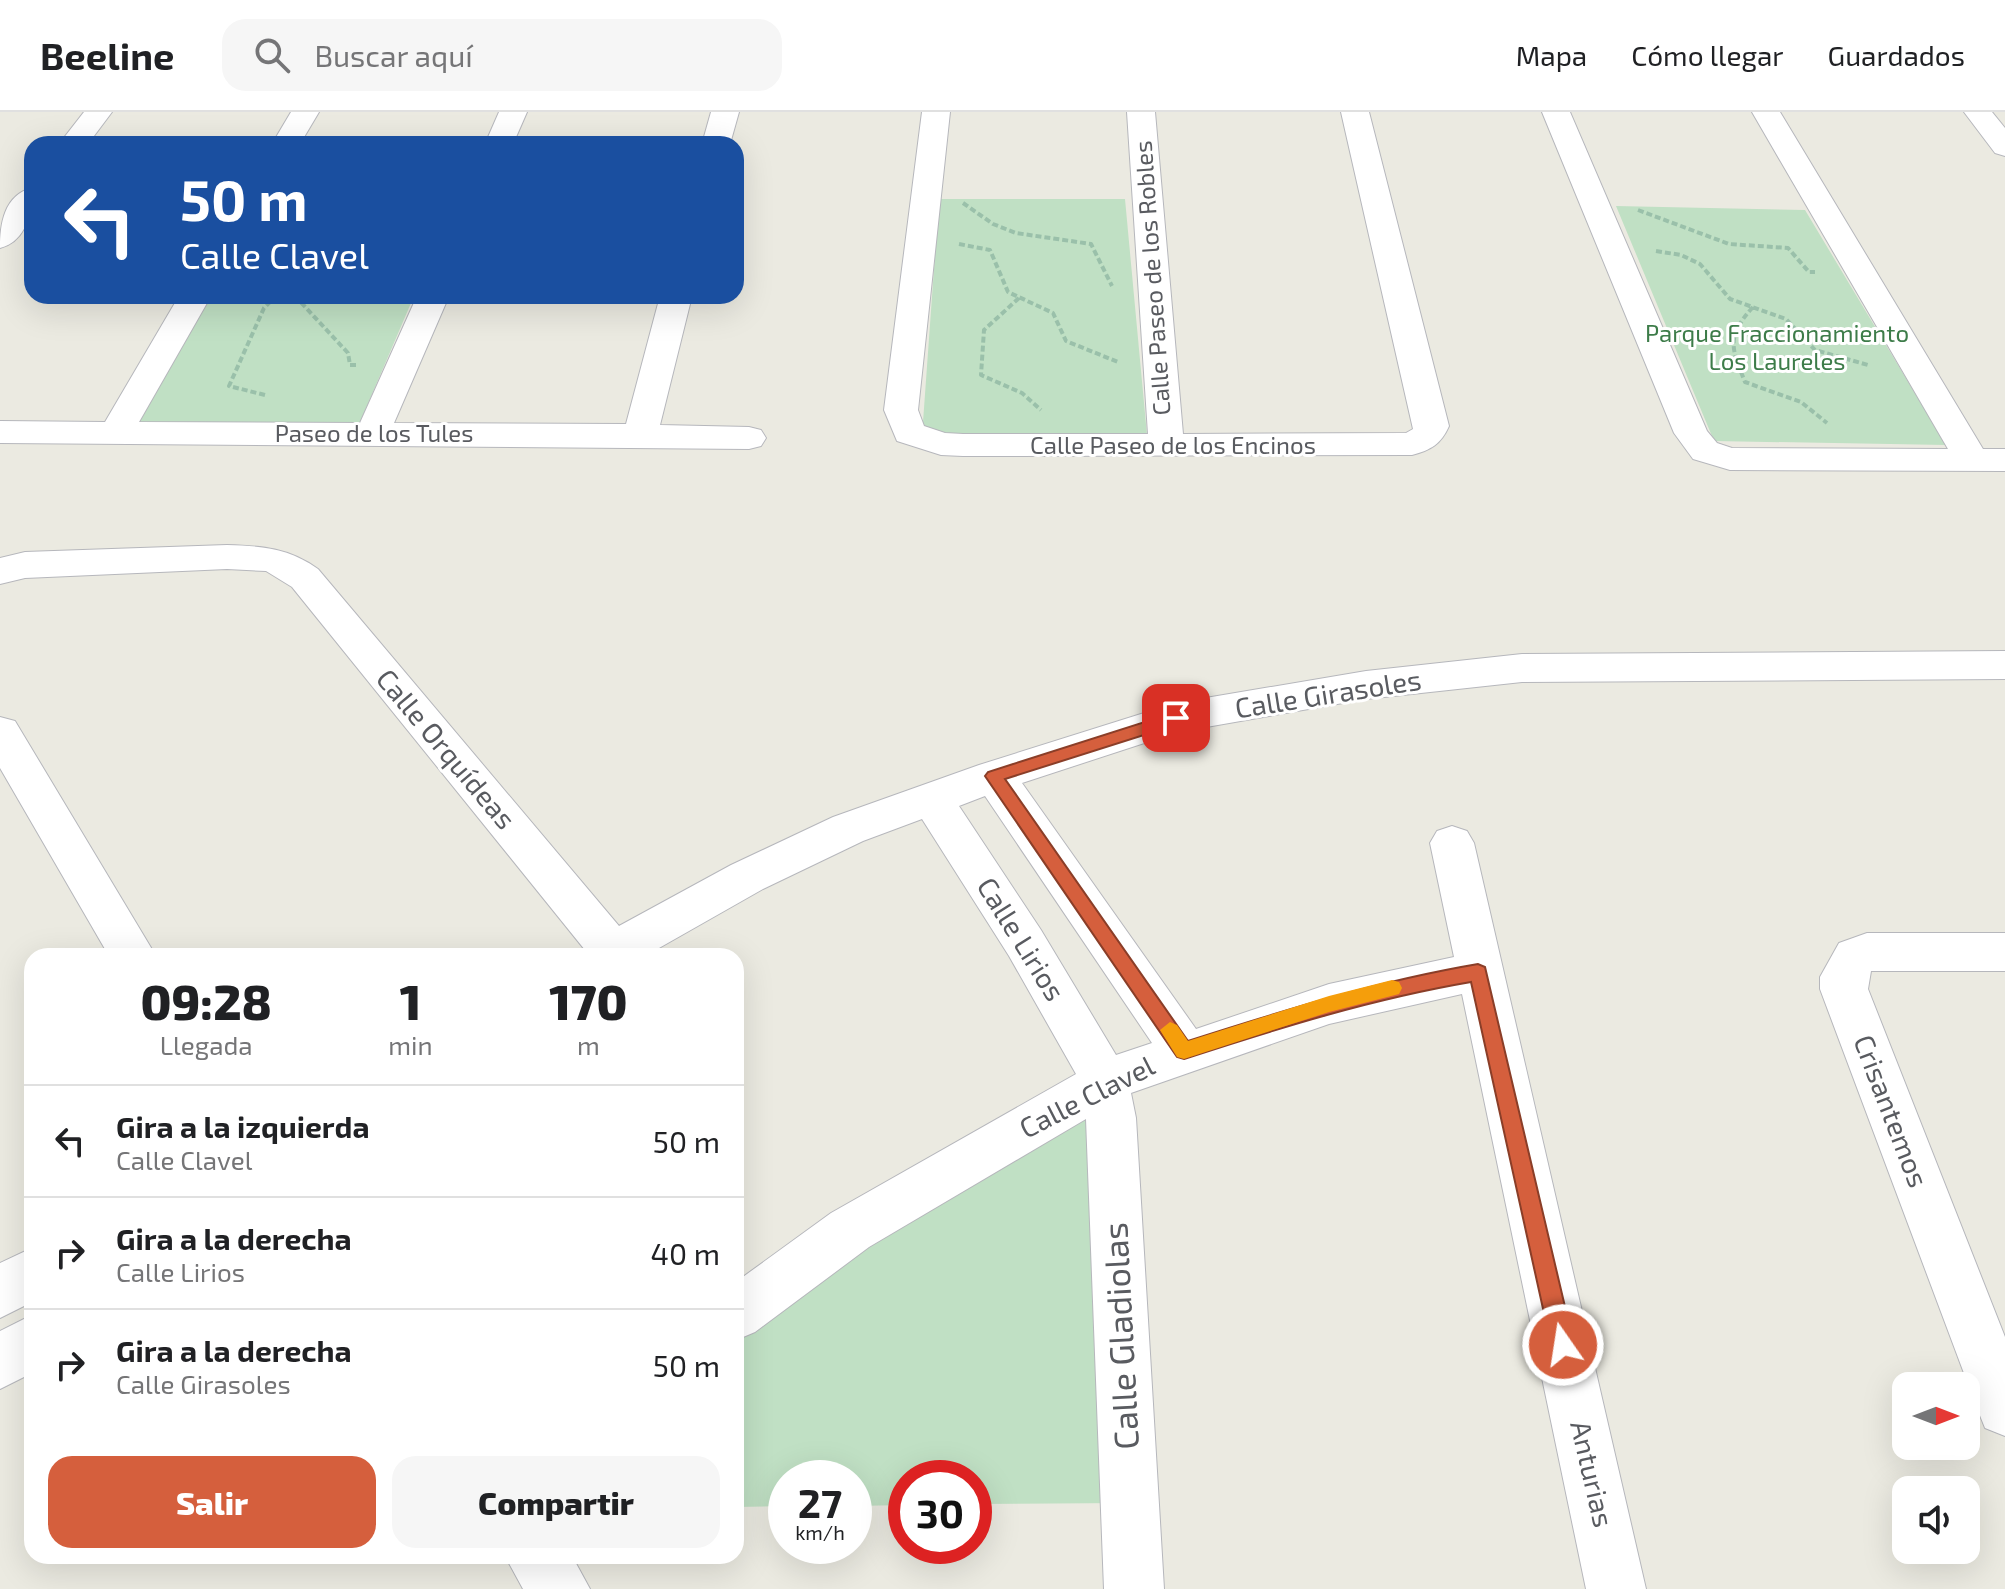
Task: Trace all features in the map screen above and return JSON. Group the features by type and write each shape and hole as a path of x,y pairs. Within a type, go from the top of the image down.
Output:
{"street":[{"path":"79,136 98,112"},
{"path":"291,136 305,112"},
{"path":"502,136 513,112"},
{"path":"718,136 725,112"},
{"name":"Calle Paseo de los Encinos","path":"936,112 901,410 909,433 941,444 1412,444 1427,436 1432,426 1355,112"},
{"name":"Calle Paseo de los Robles","path":"1141,112 1159,317 1160,384 1166,444"},
{"path":"1556,112 1615,245 1691,433 1705,451 1730,459 1989,460"},
{"path":"1766,112 1925,383 1989,460"},
{"path":"1978,112 2005,147"},
{"path":"0,239 18,206"},
{"path":"117,431 190,304"},
{"path":"372,434 429,304"},
{"path":"640,435 674,304"},
{"name":"Paseo de los Tules","path":"0,432 749,438"},
{"name":"Calle Orquídeas","path":"0,571 25,565 168,557 269,559 287,565 305,578 604,948"},
{"name":"Calle Girasoles","path":"620,948 785,859 848,829 994,776 1176,718 1366,685 1522,668 2005,665"},
{"path":"0,732 128,948"},
{"path":"994,776 1184,1051"},
{"name":"Calle Lirios","path":"932,799 1025,943 1105,1082"},
{"name":"Anturias","path":"1452,843 1616,1589"},
{"name":"Crisantemos","path":"2005,952 1867,952 1855,956 1843,977 1850,1003 2005,1408"},
{"name":"Calle Clavel","path":"744,1308 850,1230 1105,1082 1184,1051 1329,1004 1401,986 1478,972"},
{"name":"Calle Gladiolas","path":"1105,1082 1111,1118 1134,1589"},
{"path":"0,1292 24,1278"},
{"path":"0,1362 24,1347"},
{"path":"541,1564 560,1589"}],"path":[{"path":"927,195 970,204 990,223 1014,233 1049,241 1091,244 1114,289 1128,307 1159,317"},
{"path":"1600,212 1641,210 1729,244 1788,248 1809,272 1863,278"},
{"path":"922,241 990,250 1008,292 1053,313 1066,341 1107,356 1160,384"},
{"path":"1615,245 1681,255 1700,264 1730,299 1786,319 1815,350 1925,383"},
{"path":"1019,298 984,330 981,375 992,383 1026,394 1037,402 1059,446"},
{"path":"268,304 229,386 274,397"},
{"path":"302,304 348,353 350,365 402,366"},
{"path":"1753,307 1733,328 1730,337 1745,382 1801,402 1872,459"}],"green space":[{"path":"939,199 1125,199 1147,435 922,436"},
{"name":"Parque Fraccionamiento Los Laureles","path":"1616,206 1805,210 1946,445 1714,441"},
{"path":"206,304 411,304 355,434 134,430"},
{"path":"1105,1085 1124,1503 992,1504 992,1460 888,1460 888,1505 872,1506 872,1460 768,1460 768,1506 744,1507 744,1309"}],"slow traffic":[{"path":"1170,1030 1184,1051 1329,1004 1392,988"}],"route":[{"path":"1176,718 994,776 1184,1051 1329,1004 1401,986 1478,972 1563,1345"}]}
